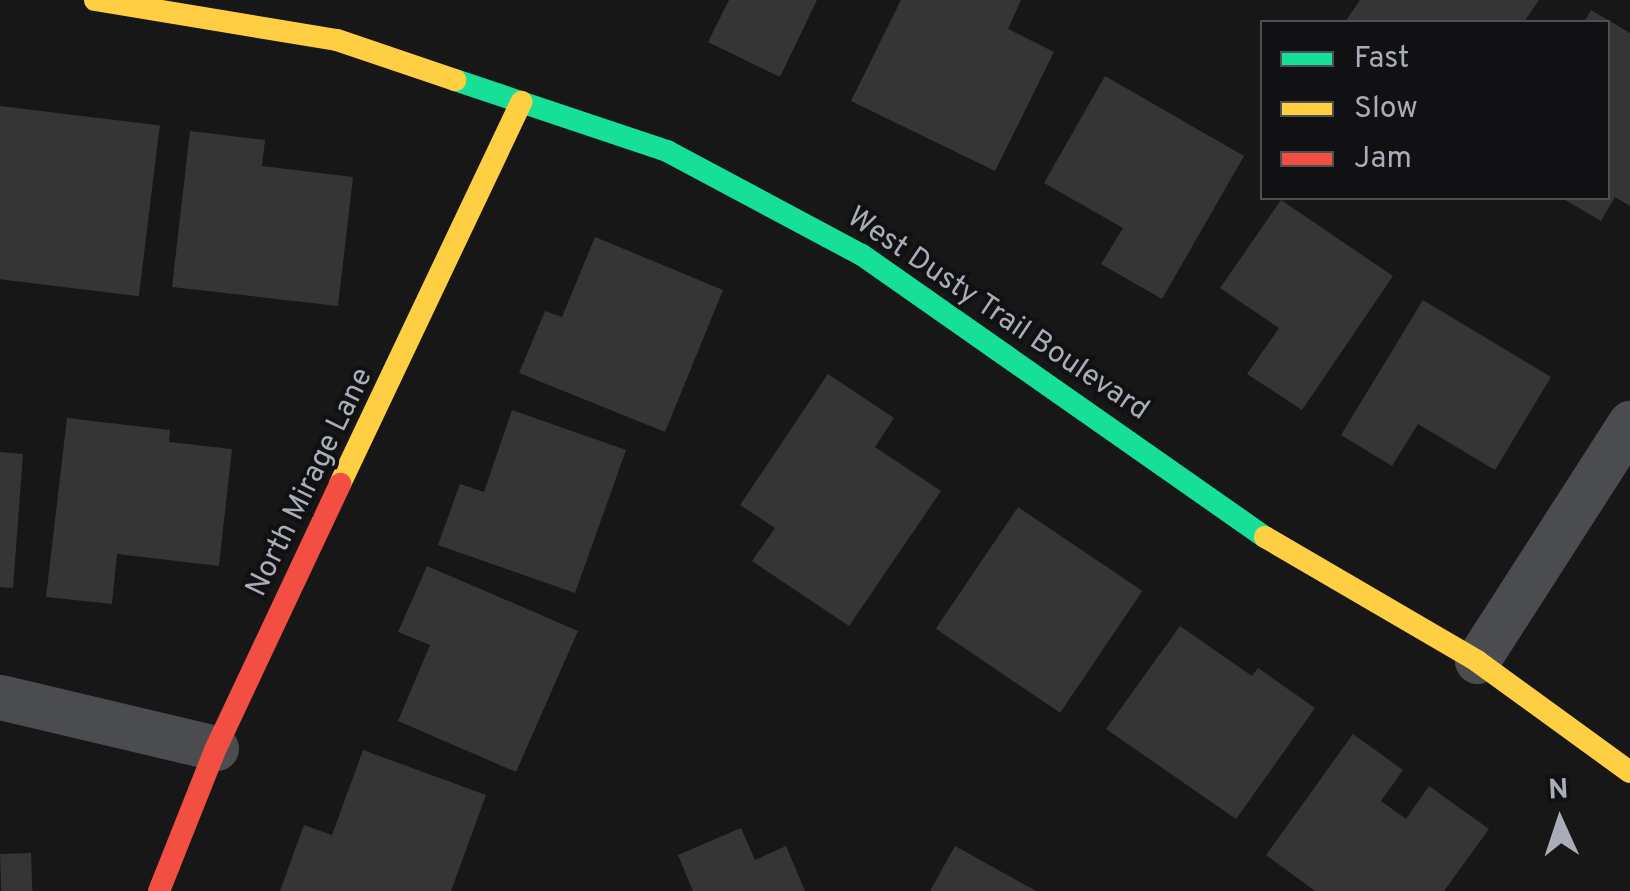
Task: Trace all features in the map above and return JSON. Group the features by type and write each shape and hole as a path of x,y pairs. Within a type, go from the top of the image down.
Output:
{"street":[{"name":"West Dusty Trail Boulevard","path":"94,0 337,40 667,151 862,256 1262,535 1477,661 1630,772"},
{"name":"North Mirage Lane","path":"159,891 216,748 522,102"},
{"path":"1477,661 1630,423"},
{"path":"0,698 216,748"}],"building":[{"path":"729,0 817,0 780,77 708,42"},
{"path":"901,0 1021,0 1008,29 1054,52 995,171 851,101"},
{"path":"1360,0 1539,0 1525,20 1346,20"},
{"path":"1591,10 1608,20 1585,20"},
{"path":"1610,21 1630,33 1630,206 1615,197 1601,221 1565,200 1610,200"},
{"path":"1105,76 1244,156 1162,299 1101,264 1123,228 1044,183"},
{"path":"0,106 160,126 139,296 0,279"},
{"path":"190,131 265,140 262,166 353,177 338,306 172,287"},
{"path":"1281,200 1393,276 1302,410 1247,374 1279,328 1220,288"},
{"path":"595,237 723,290 665,432 519,373 545,311 562,317"},
{"path":"1423,300 1551,377 1495,470 1418,424 1392,466 1341,435"},
{"path":"828,374 894,418 875,447 941,491 849,626 752,561 775,528 740,505"},
{"path":"512,410 626,450 575,593 438,545 460,484 484,492"},
{"path":"67,418 170,430 169,442 232,449 219,566 117,554 112,604 46,597"},
{"path":"0,452 23,454 13,588 0,587"},
{"path":"1018,507 1142,591 1060,713 936,629"},
{"path":"427,566 578,631 516,772 398,721 430,645 398,632"},
{"path":"1180,626 1252,676 1258,668 1315,708 1236,819 1106,729"},
{"path":"1353,734 1403,770 1381,801 1406,819 1429,786 1489,829 1444,891 1315,891 1266,855"},
{"path":"363,750 486,795 451,891 280,891 304,825 332,835"},
{"path":"741,828 755,860 786,846 805,891 693,891 678,855"},
{"path":"955,846 1036,891 930,891"},
{"path":"31,853 32,891 1,891 0,854"}],"traffic: fast":[{"path":"455,80 667,151 862,255 1265,537"}],"traffic: slow":[{"path":"95,0 337,40 455,80"},
{"path":"340,484 521,102"},
{"path":"1265,537 1477,661 1630,772"}],"traffic: jam":[{"path":"159,891 216,748 340,484"}]}
